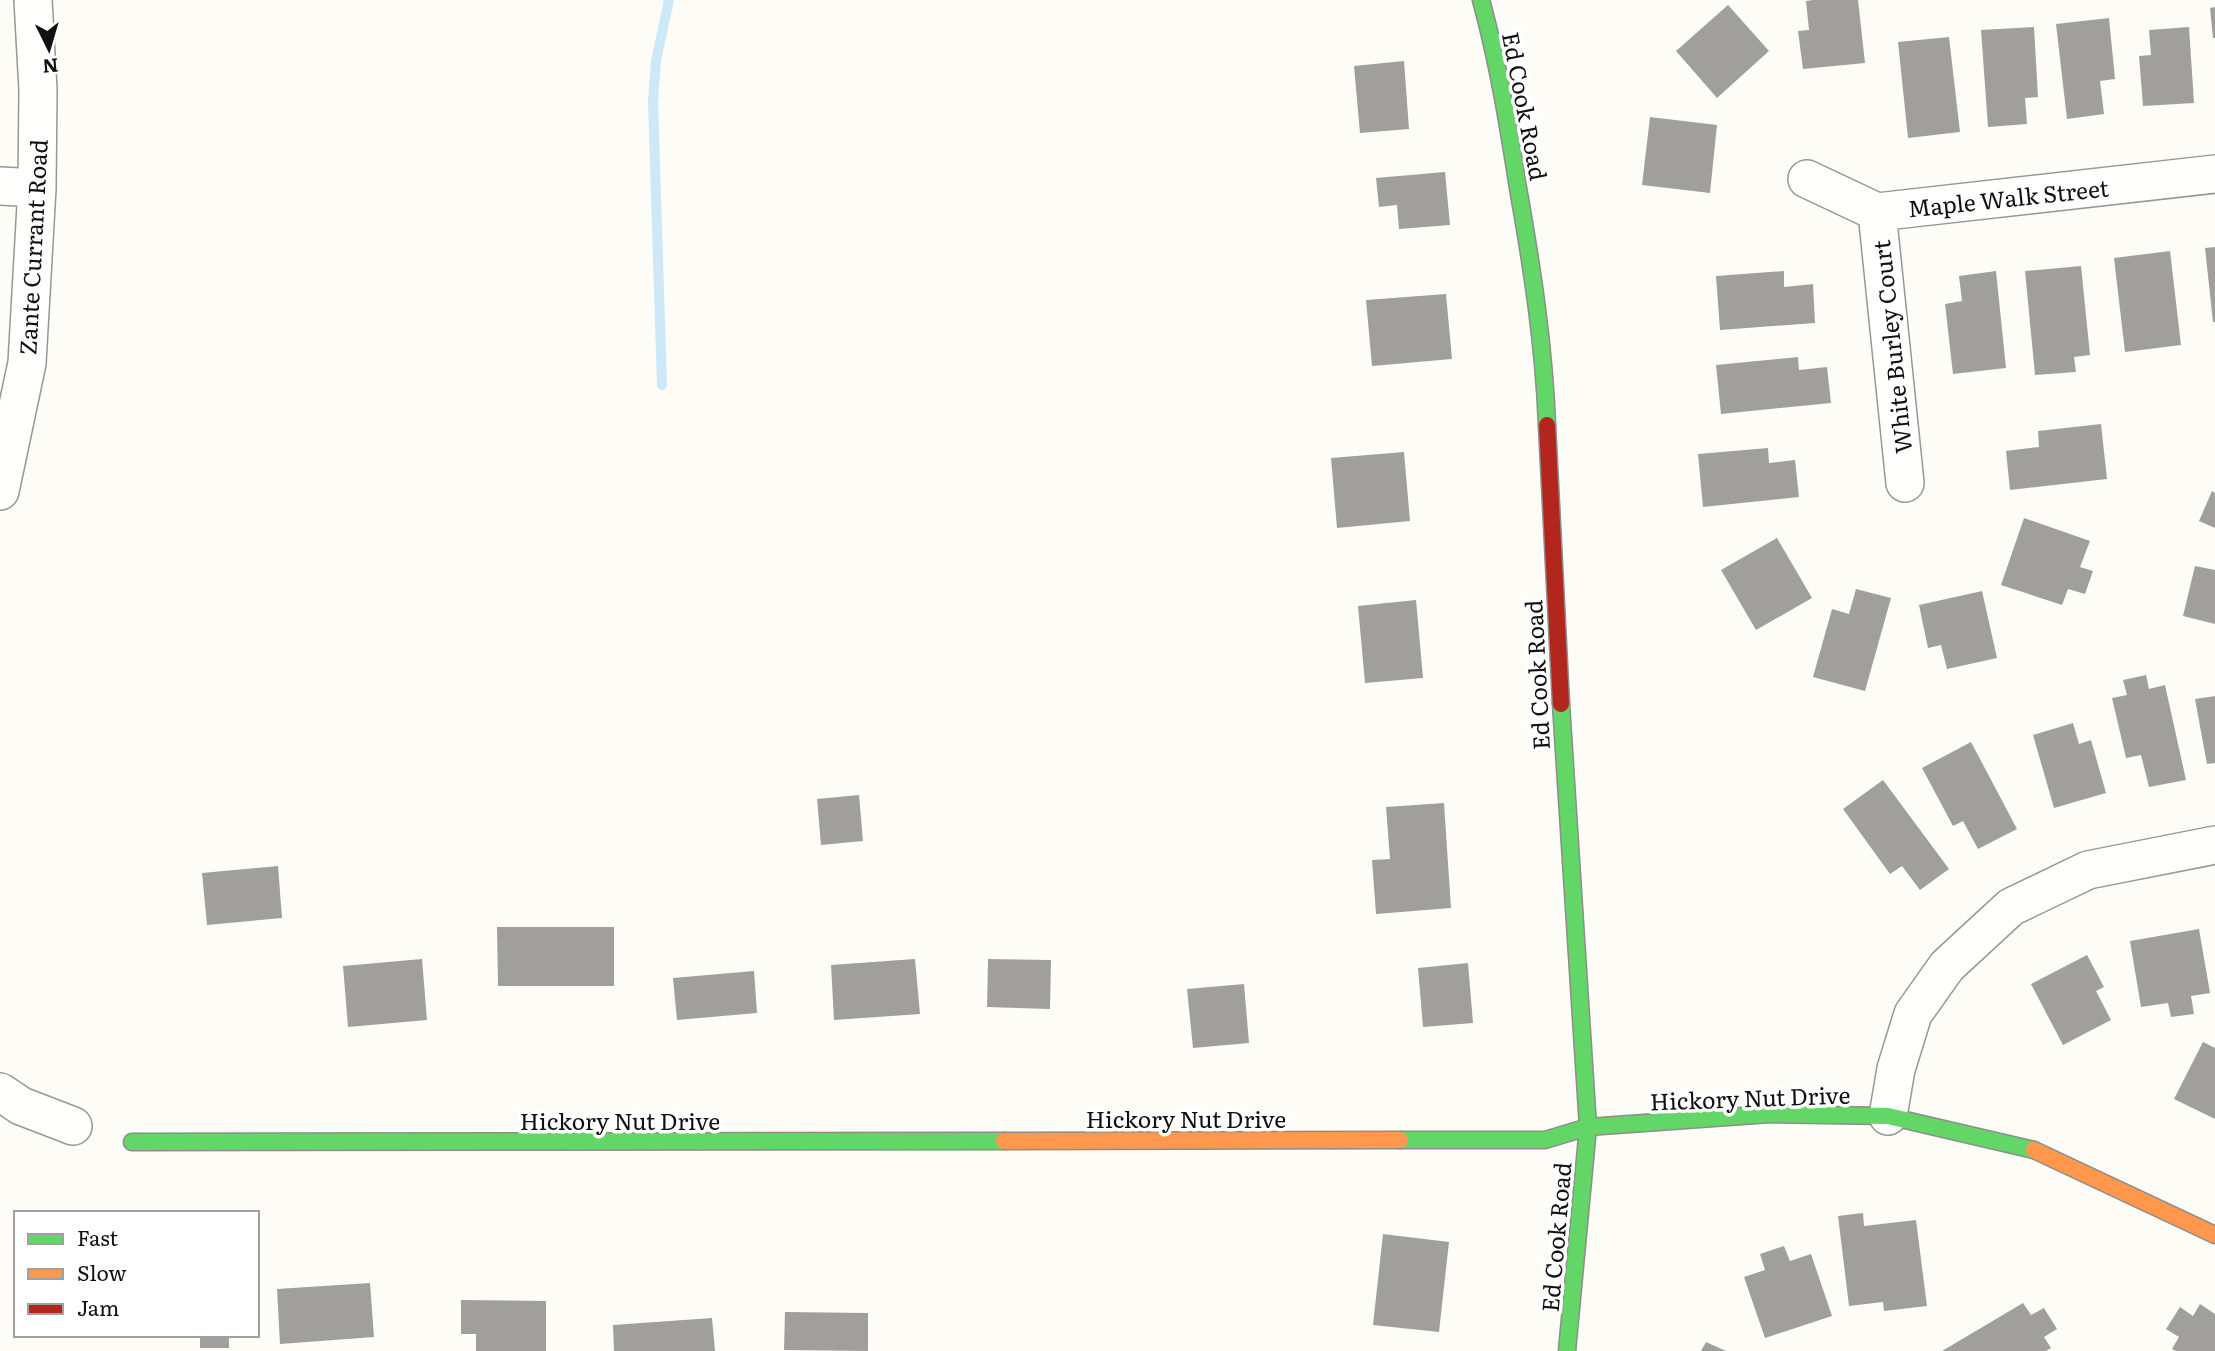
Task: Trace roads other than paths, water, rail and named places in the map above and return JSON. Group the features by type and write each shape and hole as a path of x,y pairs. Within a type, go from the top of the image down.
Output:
{"street":[{"name":"Zante Currant Road","path":"0,491 27,363 37,188 38,90 33,0"},
{"name":"Ed Cook Road","path":"1481,0 1499,73 1532,270 1545,374 1562,732 1588,1127 1567,1351"},
{"name":"Maple Walk Street","path":"1807,179 1877,212 2215,174"},
{"path":"0,186 37,188"},
{"name":"White Burley Court","path":"1877,212 1905,483"},
{"path":"1888,1116 1896,1069 1913,1014 1947,966 2011,907 2088,870 2215,845"},
{"path":"0,1092 21,1106 72,1126"},
{"name":"Hickory Nut Drive","path":"132,1142 1545,1140 1588,1127 1770,1114 1888,1116 2039,1151 2215,1235"}],"waterway":[{"path":"662,385 653,101 656,61 669,0"}]}
